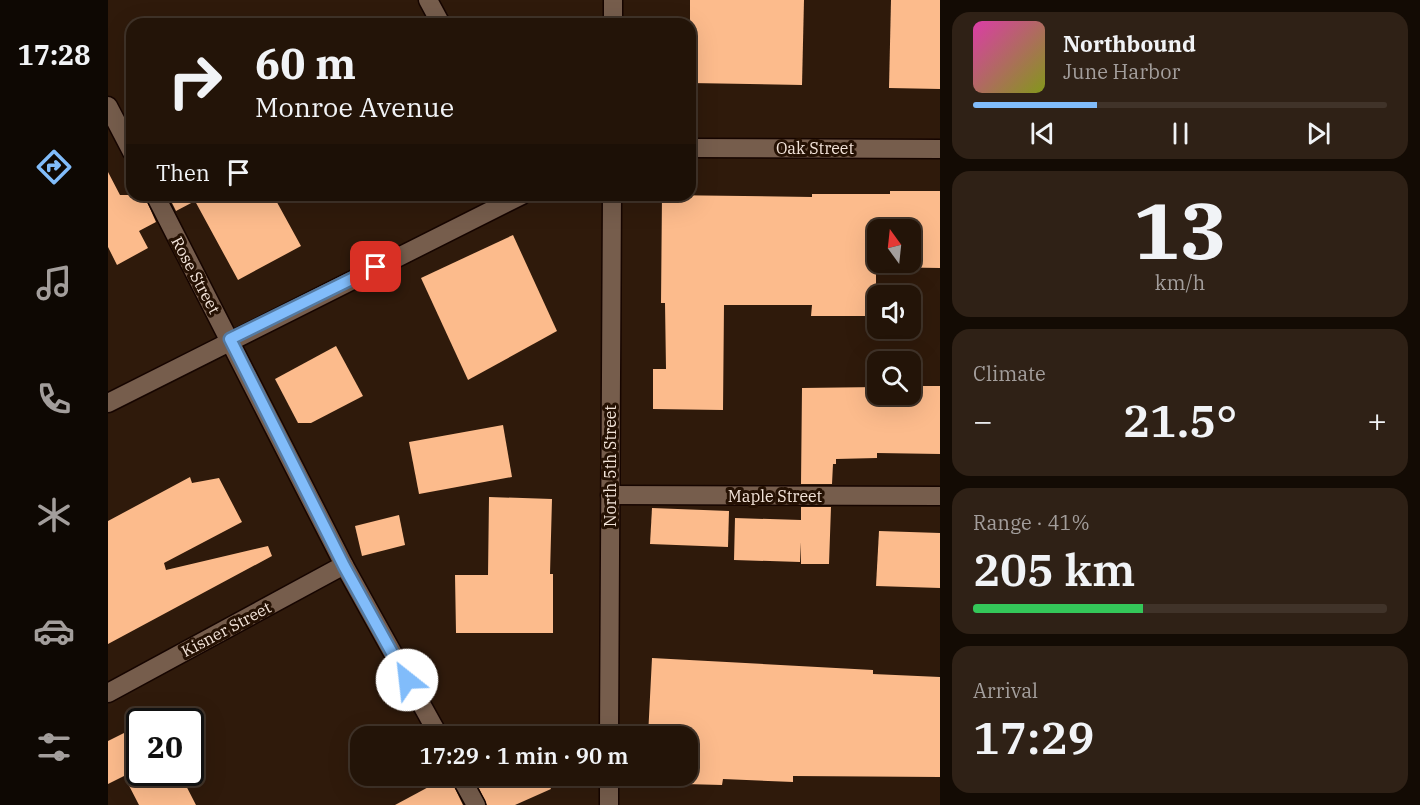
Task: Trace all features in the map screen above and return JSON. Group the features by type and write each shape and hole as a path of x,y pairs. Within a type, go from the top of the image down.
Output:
{"street":[{"path":"428,0 438,18"},
{"path":"613,0 613,18"},
{"path":"108,106 126,140"},
{"name":"Oak Street","path":"696,147 940,148"},
{"name":"Rose Street","path":"158,201 344,566 432,726"},
{"path":"108,402 510,201"},
{"name":"North 5th Street","path":"609,726 612,201"},
{"name":"Maple Street","path":"610,495 940,496"},
{"name":"Kisner Street","path":"108,693 344,566"},
{"path":"466,786 476,805"},
{"path":"609,786 609,805"}],"building":[{"path":"690,0 804,0 802,85 696,83 696,18 690,18"},
{"path":"891,0 940,0 940,89 889,88"},
{"path":"108,172 120,195 126,195 126,201 147,201 156,222 139,231 148,248 117,265 108,247"},
{"path":"890,191 940,191 940,268 921,268 921,219 867,219 867,273 876,273 876,285 867,285 867,316 811,316 812,305 724,305 723,410 653,409 653,369 666,369 665,303 661,303 662,201 696,201 696,195 812,197 812,194 890,194"},
{"path":"171,201 195,201 176,211"},
{"path":"195,201 276,201 301,246 238,280"},
{"path":"513,235 557,331 468,380 421,278"},
{"path":"336,346 363,396 311,423 298,423 275,379"},
{"path":"921,386 940,386 940,454 877,453 877,458 836,459 836,464 833,464 832,484 801,484 802,388 867,387 867,405 921,405"},
{"path":"503,425 512,477 419,494 409,442"},
{"path":"190,477 192,483 219,478 242,522 164,563 166,570 268,546 272,556 108,644 108,521"},
{"path":"489,497 552,499 550,574 553,574 553,633 456,633 455,575 488,575"},
{"path":"801,507 831,507 829,564 801,564 801,542 800,562 734,560 735,518 801,520"},
{"path":"652,508 729,511 728,547 650,544"},
{"path":"399,515 405,545 362,556 355,526"},
{"path":"879,531 940,533 940,588 876,586"},
{"path":"652,658 873,670 873,674 940,677 940,777 793,776 793,782 723,779 722,785 698,784 698,726 649,726"},
{"path":"126,732 126,780 124,776 108,784 108,741"},
{"path":"129,786 186,786 196,805 139,805"},
{"path":"430,786 454,786 463,805 395,805"},
{"path":"478,786 550,786 551,789 515,805 487,805"}],"route":[{"path":"376,267 230,339 344,566 407,680"}]}
